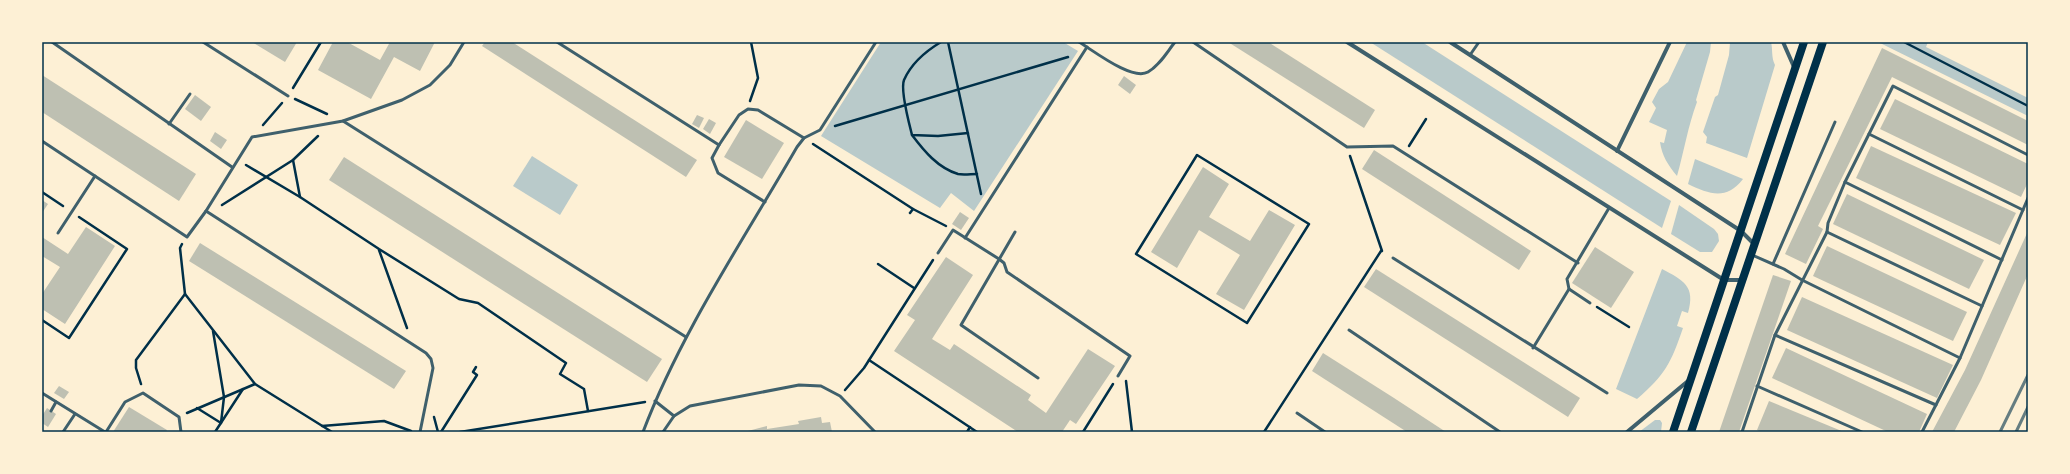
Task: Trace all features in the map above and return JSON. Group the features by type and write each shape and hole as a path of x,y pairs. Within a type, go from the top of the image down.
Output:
{"main road":[{"path":"1673,432 1804,42"},
{"path":"1692,432 1750,254 1823,42"}],"street":[{"path":"1347,42 1724,280 1742,280"},
{"path":"1450,42 1741,231 1754,244"},
{"path":"1617,151 1670,42"},
{"path":"1783,42 1795,69"},
{"path":"1627,432 1691,378"}],"lane":[{"path":"52,42 232,167"},
{"path":"202,42 288,96"},
{"path":"42,141 187,237 206,211 252,137 343,121 402,100 430,85 450,65 464,42"},
{"path":"557,42 720,145"},
{"path":"643,432 653,401 686,337 765,202 805,139 820,130 876,42"},
{"path":"1079,42 1127,71 1137,74 1147,73 1157,65 1175,42"},
{"path":"1193,42 1347,147 1393,146 1578,263"},
{"path":"1470,55 1479,42"},
{"path":"965,238 1087,47"},
{"path":"1742,432 1775,334 1827,232 1828,223 1845,182 1893,86 2028,155"},
{"path":"169,124 190,94"},
{"path":"765,202 718,173 712,158 739,115 748,109 758,110 805,139"},
{"path":"343,121 686,337"},
{"path":"1773,264 1835,122"},
{"path":"1869,134 2023,210"},
{"path":"58,232 95,176"},
{"path":"1845,182 2002,260"},
{"path":"1922,432 1960,358 2028,198"},
{"path":"1533,348 1569,290 1567,279 1578,263 1609,208"},
{"path":"206,211 426,353 431,359 433,368 420,432"},
{"path":"938,253 953,230 999,259 1004,263 1007,272 1130,356 1118,376"},
{"path":"1015,232 961,325 1038,378"},
{"path":"1827,232 1982,306"},
{"path":"1750,254 1773,264 1802,280 1960,358"},
{"path":"1393,258 1533,348 1607,393"},
{"path":"1569,290 1590,303"},
{"path":"1349,330 1500,432"},
{"path":"1775,334 1936,406"},
{"path":"663,432 674,416 690,406 799,385 821,386 840,396 875,432"},
{"path":"1757,386 1862,432"},
{"path":"42,393 106,432 125,402 143,393 179,417 181,432"},
{"path":"653,401 674,416"},
{"path":"51,411 56,402"},
{"path":"1297,413 1325,432"},
{"path":"63,432 75,414"}],"path":[{"path":"252,137 288,96 321,42"},
{"path":"748,109 758,78 752,42"},
{"path":"941,42 914,63 904,81 905,105 912,135 924,150 940,165 958,174 977,174"},
{"path":"948,42 984,208"},
{"path":"1904,42 2028,106"},
{"path":"820,130 1084,53"},
{"path":"288,96 343,121"},
{"path":"1405,153 1426,119"},
{"path":"220,206 265,176 293,160 323,130"},
{"path":"912,135 938,136 968,132"},
{"path":"805,139 930,219 939,221"},
{"path":"1264,432 1381,251 1347,147"},
{"path":"1198,156 1309,224 1247,323 1136,254 1198,156"},
{"path":"293,160 300,197"},
{"path":"240,162 300,197 459,299 478,303 566,363 560,374 584,389 588,411"},
{"path":"42,192 127,249 69,338 42,320"},
{"path":"910,213 913,208"},
{"path":"187,237 180,248 185,294 255,384 332,432"},
{"path":"379,249 408,332"},
{"path":"840,396 869,360 914,288 938,253"},
{"path":"878,264 914,288"},
{"path":"142,390 136,368 136,360 185,294"},
{"path":"1590,303 1629,327"},
{"path":"213,331 224,397 221,423"},
{"path":"869,360 978,432"},
{"path":"1124,366 1132,432"},
{"path":"441,432 477,375 473,372 476,367"},
{"path":"1084,432 1118,376"},
{"path":"179,417 255,384"},
{"path":"215,432 244,388"},
{"path":"460,432 653,401"},
{"path":"197,408 221,423"},
{"path":"321,426 384,421 412,432"},
{"path":"967,432 970,427"}],"shaded area":[{"path":"881,42 1063,42 1078,51 974,211 951,193 940,208 821,136"},
{"path":"1370,42 1422,42 1671,201 1662,228"},
{"path":"1687,42 1711,42 1710,52 1677,176 1662,152 1660,142 1664,143 1667,130 1649,122 1656,108 1652,102 1659,89 1668,82"},
{"path":"1730,42 1771,42 1775,65 1747,158 1706,143 1707,137 1703,132 1715,97 1718,95 1729,55"},
{"path":"1878,42 1928,42 1926,47 2028,98 2028,116"},
{"path":"532,156 578,185 560,215 513,186"},
{"path":"1695,159 1743,179 1737,186 1724,193 1717,194 1703,191 1688,184"},
{"path":"1679,205 1714,229 1718,234 1719,241 1712,252 1700,252 1671,234"},
{"path":"1662,269 1686,285 1689,290 1690,304 1688,313 1682,311 1677,326 1683,328 1671,360 1661,375 1637,399 1616,389"},
{"path":"1655,420 1660,420 1662,423 1661,432 1639,432"}],"building":[{"path":"252,42 297,42 285,62"},
{"path":"333,42 347,42 380,60 390,42 435,42 420,71 394,57 371,99 318,70"},
{"path":"485,42 512,42 697,160 686,177 482,46"},
{"path":"1228,42 1268,42 1375,110 1364,128"},
{"path":"1882,48 2028,121 2028,145 1892,77 1818,226 1823,229 1806,264 1785,254"},
{"path":"42,75 196,174 179,201 42,112"},
{"path":"1124,76 1136,85 1130,94 1118,85"},
{"path":"195,95 211,107 201,121 185,109"},
{"path":"1895,99 2028,164 2028,182 2021,197 1880,129"},
{"path":"697,115 704,118 699,128 692,124"},
{"path":"709,119 716,123 710,134 703,129"},
{"path":"746,120 784,143 762,179 724,157"},
{"path":"215,132 227,140 221,149 210,141"},
{"path":"1871,146 2016,213 2000,245 1856,178"},
{"path":"1374,150 1531,251 1519,270 1362,169"},
{"path":"344,157 662,359 647,382 329,180"},
{"path":"1203,167 1229,184 1209,217 1250,241 1269,210 1295,225 1244,310 1216,294 1240,255 1199,230 1177,268 1151,252"},
{"path":"1847,194 1984,260 1969,289 1833,224"},
{"path":"42,200 48,204 42,213"},
{"path":"960,212 969,218 961,230 952,224"},
{"path":"86,227 115,246 65,324 42,309 42,294 60,267 42,256 42,237 68,254"},
{"path":"2028,231 2028,274 1981,380 1954,432 1932,432 1965,370"},
{"path":"200,243 406,371 394,389 189,261"},
{"path":"1827,246 1967,312 1953,341 1813,276"},
{"path":"1595,247 1634,272 1611,308 1572,283"},
{"path":"946,257 973,275 932,339 950,350 954,344 1031,395 1028,400 1046,413 1088,349 1115,366 1076,424 1070,420 1062,432 1018,432 894,351 915,320 907,315"},
{"path":"1376,269 1580,398 1568,417 1364,287"},
{"path":"1773,275 1791,281 1739,432 1719,432"},
{"path":"1802,297 1953,365 1937,398 1787,330"},
{"path":"1786,348 1927,414 1919,432 1888,432 1772,378"},
{"path":"1323,353 1446,432 1407,432 1312,371"},
{"path":"59,386 69,392 64,399 54,393"},
{"path":"1769,401 1844,432 1761,432 1757,430"},
{"path":"129,407 167,430 166,432 113,432"},
{"path":"47,408 56,414 48,427 42,423 42,416"},
{"path":"821,417 822,423 830,422 832,432 744,432 767,426 767,429 799,424 798,421"}],"railway":[{"path":"2000,432 2028,375"},
{"path":"2016,432 2028,407"}]}
